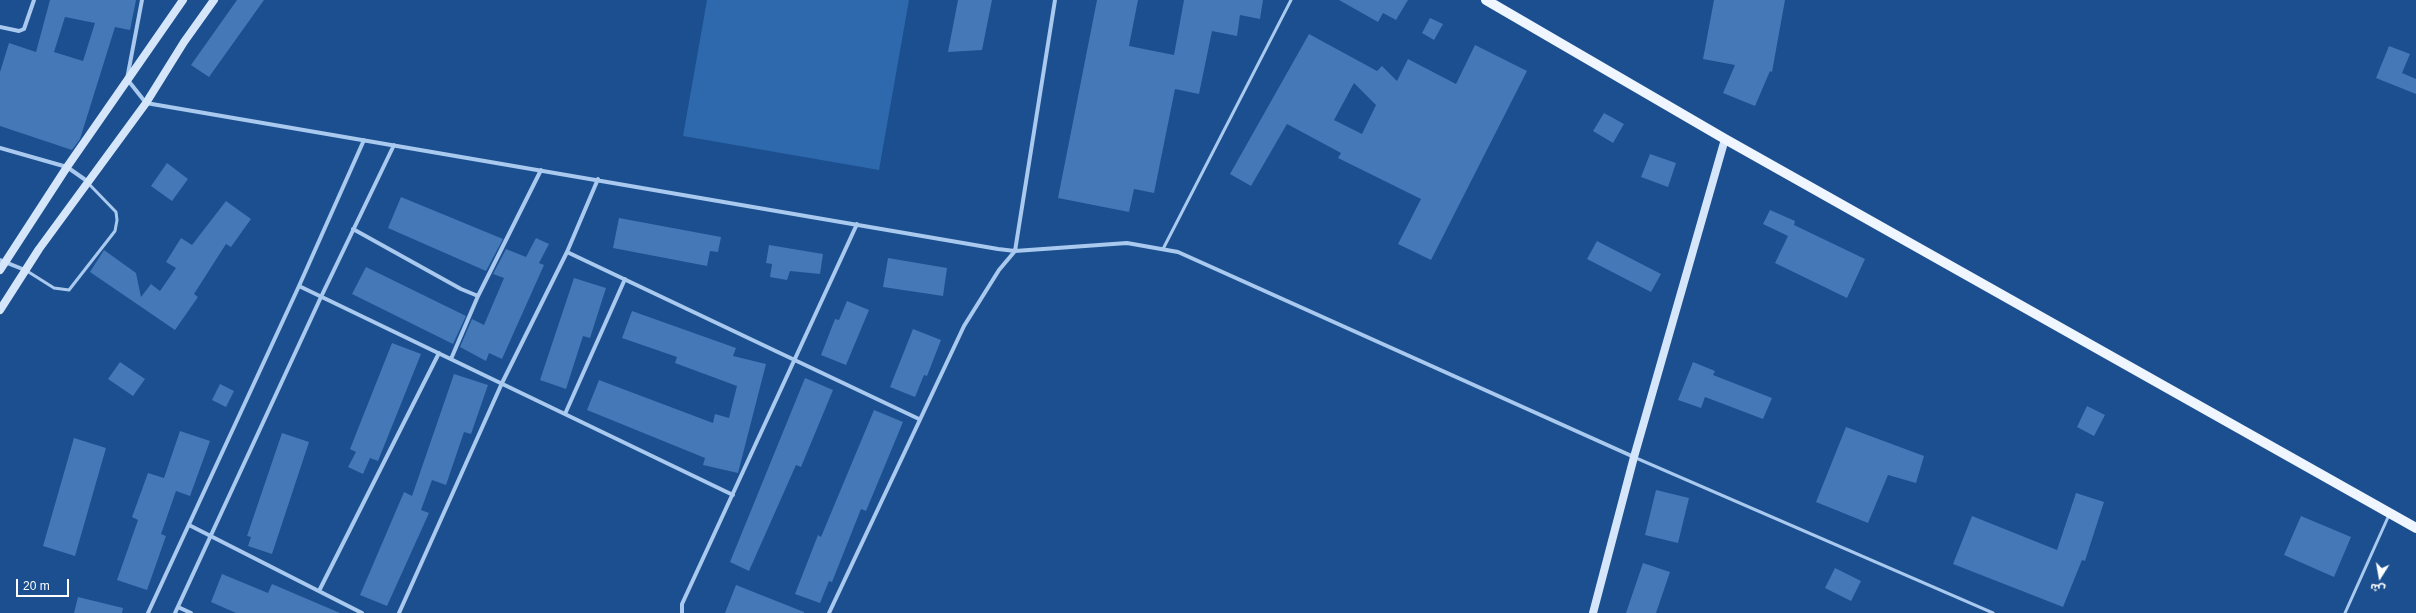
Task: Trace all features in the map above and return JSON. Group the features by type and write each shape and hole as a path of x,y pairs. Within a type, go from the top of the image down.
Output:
{"main road":[{"path":"0,270 3,260 183,0"},
{"path":"0,310 25,270 87,181 146,103 184,42 214,0"},
{"path":"1486,0 1725,140 2416,528"},
{"path":"1594,613 1634,457 1725,140"}],"street":[{"path":"0,27 19,31 24,29 34,0"},
{"path":"142,0 127,79 146,103 1015,251 1127,243 1163,249 1190,256 1634,457"},
{"path":"829,613 964,326 998,270 1015,251 1055,0"},
{"path":"148,613 300,286 364,140"},
{"path":"175,613 320,297 394,145"},
{"path":"0,148 67,167 87,181"},
{"path":"451,359 478,296 541,170"},
{"path":"399,613 502,384 567,252 598,179"},
{"path":"682,613 682,604 857,224"},
{"path":"353,229 478,296"},
{"path":"567,252 919,419"},
{"path":"3,260 25,270"},
{"path":"565,414 624,279"},
{"path":"300,286 320,297 733,495"},
{"path":"319,591 439,353"},
{"path":"189,525 362,613"},
{"path":"178,607 191,613"}],"lane":[{"path":"1163,249 1291,0"},
{"path":"25,270 54,288 62,291 69,290 115,231 118,220 116,212 87,181"},
{"path":"1634,457 1993,613"},
{"path":"2346,613 2390,513"}],"shaded area":[{"path":"707,0 909,0 879,170 683,136"}],"building":[{"path":"50,0 136,0 130,30 115,27 80,139 72,150 0,126 0,72 9,43 36,52","holes":["65,17 95,23 83,61 54,52"]},
{"path":"237,0 264,0 209,77 191,65"},
{"path":"958,0 992,0 982,50 948,52"},
{"path":"1097,0 1138,0 1129,46 1174,55 1184,0 1263,0 1260,19 1240,15 1237,36 1212,31 1199,94 1175,89 1154,193 1134,189 1129,212 1058,198"},
{"path":"1339,0 1408,0 1396,20 1383,13 1378,22"},
{"path":"1714,0 1785,0 1772,72 1770,71 1755,106 1723,93 1735,65 1703,59"},
{"path":"1430,18 1443,24 1434,40 1422,33"},
{"path":"1309,34 1377,71 1382,66 1397,81 1408,59 1456,84 1475,45 1527,71 1431,260 1398,244 1421,199 1338,158 1341,153 1287,124 1251,186 1230,174","holes":["1354,83 1376,105 1362,134 1334,120"]},
{"path":"2389,46 2410,54 2402,73 2416,79 2416,94 2376,78"},
{"path":"1604,113 1624,124 1613,143 1593,131"},
{"path":"1650,154 1676,163 1668,187 1641,177"},
{"path":"167,163 188,179 172,201 151,186"},
{"path":"401,197 503,239 486,271 388,228"},
{"path":"226,201 251,219 231,247 226,244 194,294 198,297 175,330 90,272 104,250 136,273 141,297 151,284 160,291 176,268 166,262 181,238 192,245"},
{"path":"1770,210 1795,221 1794,225 1865,259 1847,298 1775,263 1788,236 1763,224"},
{"path":"619,218 721,237 718,252 710,251 707,266 613,248"},
{"path":"536,238 549,244 539,263 544,265 502,359 489,353 486,361 460,347 472,319 484,325 504,278 493,274 506,249 526,257"},
{"path":"1597,241 1661,274 1651,292 1587,259"},
{"path":"769,245 823,254 820,274 790,271 787,280 770,277 772,264 766,263"},
{"path":"888,258 947,268 943,296 883,287"},
{"path":"366,267 466,316 453,344 352,294"},
{"path":"574,278 606,288 590,338 583,336 566,389 540,380"},
{"path":"847,301 869,310 846,365 821,355 835,319 839,320"},
{"path":"632,311 736,348 733,356 766,364 738,473 703,465 705,458 587,410 599,380 713,423 715,414 729,418 737,386 675,363 677,357 622,338"},
{"path":"913,329 941,340 927,376 924,375 915,397 890,387"},
{"path":"392,343 421,354 378,461 370,458 363,474 348,467 356,452 350,449"},
{"path":"120,362 145,379 133,396 108,379"},
{"path":"1693,362 1715,371 1713,375 1772,398 1763,419 1705,397 1701,408 1678,400"},
{"path":"454,374 488,385 471,434 464,432 446,485 432,480 421,510 429,513 387,606 360,595 404,492 412,496"},
{"path":"805,378 833,390 801,467 796,465 749,571 730,562"},
{"path":"220,384 234,391 226,407 212,400"},
{"path":"2087,406 2105,415 2094,436 2077,427"},
{"path":"874,410 903,422 866,511 861,509 832,582 829,581 820,603 795,594 818,535 821,537"},
{"path":"1846,427 1924,456 1916,483 1888,475 1868,523 1816,502"},
{"path":"180,431 210,441 190,496 176,491 161,534 166,536 147,590 117,580 138,520 132,517 148,473 164,478"},
{"path":"282,433 309,442 272,554 248,546 251,537 247,536"},
{"path":"74,438 106,448 75,556 43,546"},
{"path":"1656,490 1689,498 1678,543 1645,535"},
{"path":"2076,493 2104,502 2085,561 2082,560 2063,607 1953,564 1972,516 2057,550"},
{"path":"2301,516 2351,537 2334,577 2284,555"},
{"path":"1643,563 1670,572 1656,613 1626,613"},
{"path":"1835,568 1861,581 1851,601 1825,588"},
{"path":"222,574 268,593 272,584 340,613 236,613 211,602"},
{"path":"736,585 804,612 804,613 725,613"},
{"path":"78,597 123,608 122,613 74,613"}]}
